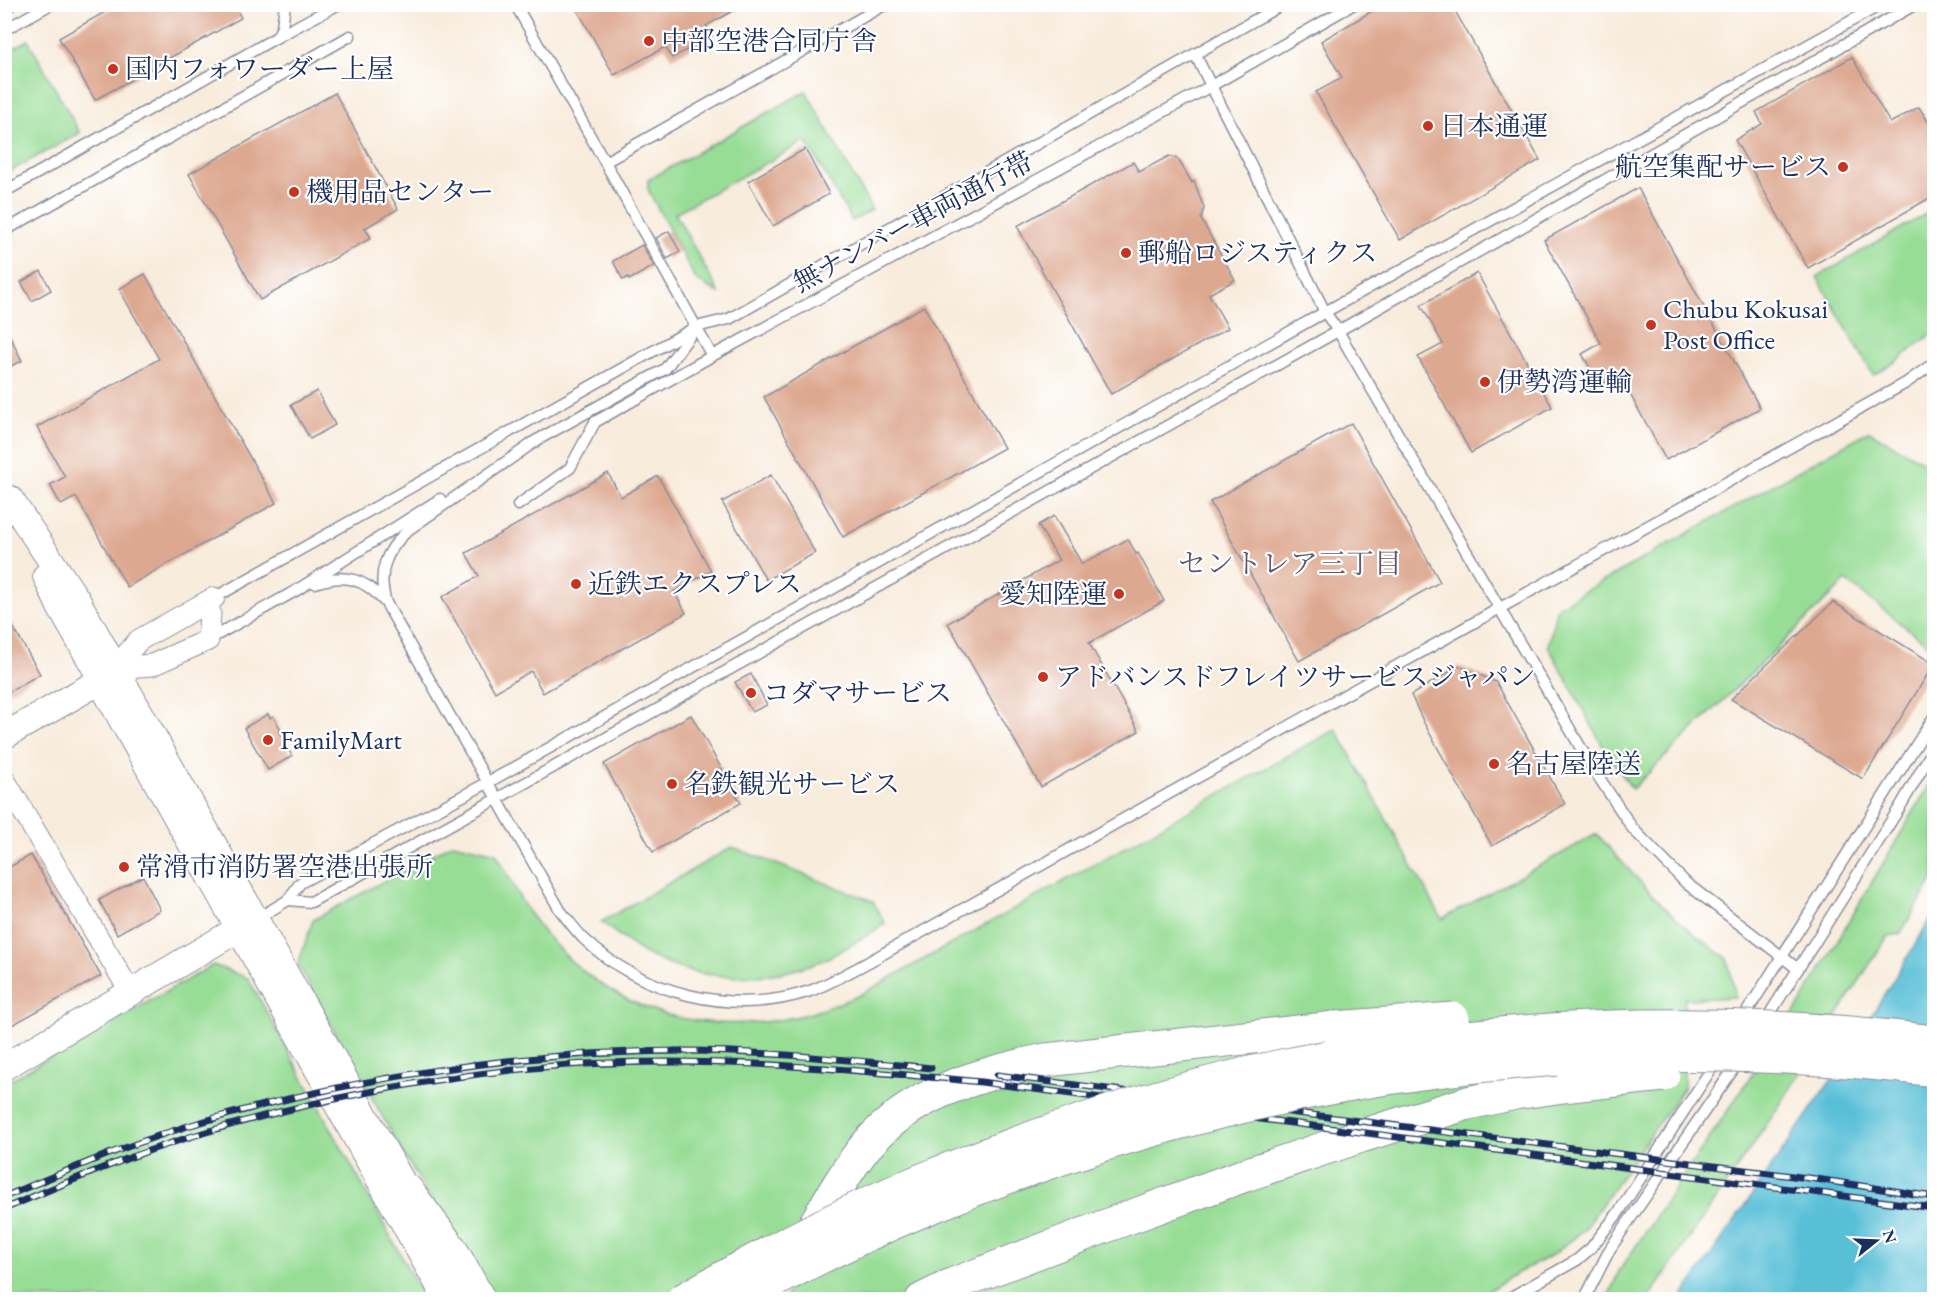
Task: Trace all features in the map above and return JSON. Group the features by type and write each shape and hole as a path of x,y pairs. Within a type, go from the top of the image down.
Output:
{"highway":[{"path":"773,1292 866,1146 890,1122 914,1104 942,1089 1006,1068 1046,1060 1335,1028 1535,1013 1618,1011 1806,1014 1935,1028"},
{"path":"683,1299 835,1219 908,1186 1030,1139 1104,1114 1276,1068 1435,1041 1491,1035 1642,1027 1795,1030 1935,1042"},
{"path":"739,1299 867,1235 987,1184 1107,1143 1172,1124 1257,1102 1329,1088 1387,1077 1502,1063 1618,1056 1752,1055 1886,1064 1935,1070"},
{"path":"922,1299 954,1284 1060,1243 1245,1175 1468,1103 1515,1093 1620,1078 1682,1074 1869,1077 1935,1075"},
{"path":"407,1191 451,1250 479,1299"},
{"path":"944,1299 1060,1243"},
{"path":"664,1299 743,1266"}],"street":[{"path":"7,494 60,607 109,674"},
{"path":"4,736 109,674 139,640 206,602 210,613 208,640 152,665 109,674"},
{"path":"109,674 104,688 407,1191 467,1299"},
{"path":"4,779 131,993"},
{"path":"4,1067 247,925"},
{"path":"247,925 447,1299"}],"lane":[{"path":"4,9 12,4"},
{"path":"4,30 51,4"},
{"path":"277,37 282,27 285,4"},
{"path":"4,192 339,4"},
{"path":"515,4 712,356"},
{"path":"605,162 886,4"},
{"path":"206,602 696,327 729,319 1283,4"},
{"name":"無ナンバー車両通行帯","path":"518,505 570,468 595,422 712,356 1211,86 1354,4"},
{"path":"247,925 288,900 300,883 487,783 1325,312 1882,4"},
{"path":"288,900 311,902 1338,331 1916,4"},
{"path":"4,231 350,36"},
{"path":"1195,54 1325,312 1592,767 1633,829 1686,883 1798,969"},
{"path":"208,640 297,590 536,441 665,369 696,327"},
{"path":"536,441 408,530 394,544 383,569 383,592 386,603 495,799 560,910 584,939 616,963 652,984 684,995 748,1001 778,998 810,991 872,960 1906,383 1935,363"},
{"path":"297,590 327,579 352,579 363,582 386,603"},
{"path":"1506,1299 1577,1260 1591,1248 1618,1213 1935,717"},
{"path":"1584,1299 1610,1249 1689,1132 1722,1089 1935,748"}],"green space":[{"path":"28,40 80,133 5,174 5,53"},
{"path":"806,91 872,210 852,221 806,141 675,213 719,293 696,280 648,189 648,180"},
{"path":"1934,209 1934,332 1896,362 1873,375 1817,277"},
{"path":"1869,431 1934,468 1934,649 1846,581 1632,789 1603,746 1548,646 1557,607"},
{"path":"1336,729 1442,919 1597,834 1674,916 1727,958 1736,997 1685,999 1684,1087 1584,1230 1554,1254 1475,1299 962,1299 1004,1278 968,1267 898,1299 783,1299 802,1274 756,1299 496,1300 405,1157 298,965 313,920 453,843 496,853 532,917 557,947 585,973 615,993 648,1008 682,1018 718,1023 756,1023 795,1017 828,1008 860,995"},
{"path":"1934,777 1934,878 1900,934 1888,936 1779,1106 1648,1299 1607,1300 1619,1271 1802,1001"},
{"path":"732,847 873,901 885,924 821,961 778,973 733,977 710,975 666,964 646,954 601,922"},
{"path":"213,965 248,978 425,1299 5,1299 5,1083"}],"water":[{"path":"1934,914 1934,1299 1680,1300 1834,1076"}],"building":[{"name":"国内フォワーダー上屋","path":"119,4 234,4 241,18 95,100 59,38"},
{"name":"中部空港合同庁舎","path":"574,4 745,4 706,26 712,36 672,58 665,47 614,75"},
{"name":"日本通運","path":"1384,4 1451,4 1540,160 1400,240 1316,92 1342,78 1321,41"},
{"name":"航空集配サービス","path":"1852,57 1890,123 1919,107 1935,133 1935,195 1808,268 1735,140 1762,124 1756,112"},
{"name":"機用品センター","path":"335,93 398,209 365,228 371,238 260,300 189,174"},
{"path":"805,149 829,194 773,226 748,181"},
{"name":"郵船ロジスティクス","path":"1169,156 1178,159 1192,183 1194,181 1204,208 1201,219 1235,280 1209,294 1228,328 1111,394 1017,226 1133,162 1139,172"},
{"path":"1638,188 1760,408 1666,460 1619,374 1600,385 1582,354 1601,343 1544,240"},
{"path":"669,231 680,252 667,259 656,238"},
{"path":"642,245 654,266 629,280 628,277 623,280 613,261"},
{"path":"41,271 51,290 32,301 21,282"},
{"name":"伊勢湾運輸","path":"1477,273 1552,407 1471,453 1418,357 1443,344 1421,305"},
{"path":"145,274 276,503 127,587 76,497 61,505 50,485 65,477 37,427 159,359 119,289"},
{"path":"924,306 1004,448 843,537 764,397"},
{"path":"4,324 22,361 9,367 4,357"},
{"path":"317,391 335,425 310,439 291,405"},
{"path":"1351,423 1440,582 1299,661 1210,502"},
{"name":"近鉄エクスプレス","path":"608,473 621,497 658,476 711,571 674,591 686,613 543,693 531,671 495,692 442,597 479,576 466,553"},
{"path":"771,475 815,553 766,580 722,502"},
{"name":"アドバンスドフレイツサービスジャパン","path":"1054,516 1082,564 1128,539 1164,601 1089,643 1139,731 1041,787 948,623 1059,560 1038,525"},
{"path":"1833,602 1934,664 1863,779 1731,699"},
{"path":"4,611 40,674 4,695"},
{"name":"名古屋陸送","path":"1459,666 1496,682 1565,804 1492,846 1411,695"},
{"name":"コダマサービス","path":"751,674 767,705 752,712 735,682"},
{"path":"268,714 270,718 273,716 281,730 278,731 292,756 268,770 244,728"},
{"name":"名鉄観光サービス","path":"691,715 741,803 653,852 604,764"},
{"path":"31,855 101,976 12,1025 4,1013 4,870"},
{"path":"143,876 160,910 117,934 99,900"}],"railway":[{"path":"4,1197 120,1150 191,1125 311,1094 435,1070 560,1056 684,1051 777,1054 931,1068"},
{"path":"4,1209 147,1151 290,1109 389,1088 488,1073 634,1062 734,1063 981,1082 1934,1208"},
{"path":"997,1075 1816,1179 1934,1197"}],"place":[{"name":"中部空港合同庁舎","path":"649,41"},
{"name":"国内フォワーダー上屋","path":"113,69"},
{"name":"日本通運","path":"1428,126"},
{"name":"航空集配サービス","path":"1843,167"},
{"name":"機用品センター","path":"294,192"},
{"name":"郵船ロジスティクス","path":"1126,253"},
{"name":"Chubu Kokusai Post Office","path":"1651,325"},
{"name":"伊勢湾運輸","path":"1485,382"},
{"name":"近鉄エクスプレス","path":"576,584"},
{"name":"愛知陸運","path":"1119,594"},
{"name":"アドバンスドフレイツサービスジャパン","path":"1043,677"},
{"name":"コダマサービス","path":"751,693"},
{"name":"FamilyMart","path":"268,740"},
{"name":"名古屋陸送","path":"1494,764"},
{"name":"名鉄観光サービス","path":"672,784"},
{"name":"常滑市消防署空港出張所","path":"124,867"}],"district":[{"name":"セントレア三丁目","path":"1290,563"}]}
